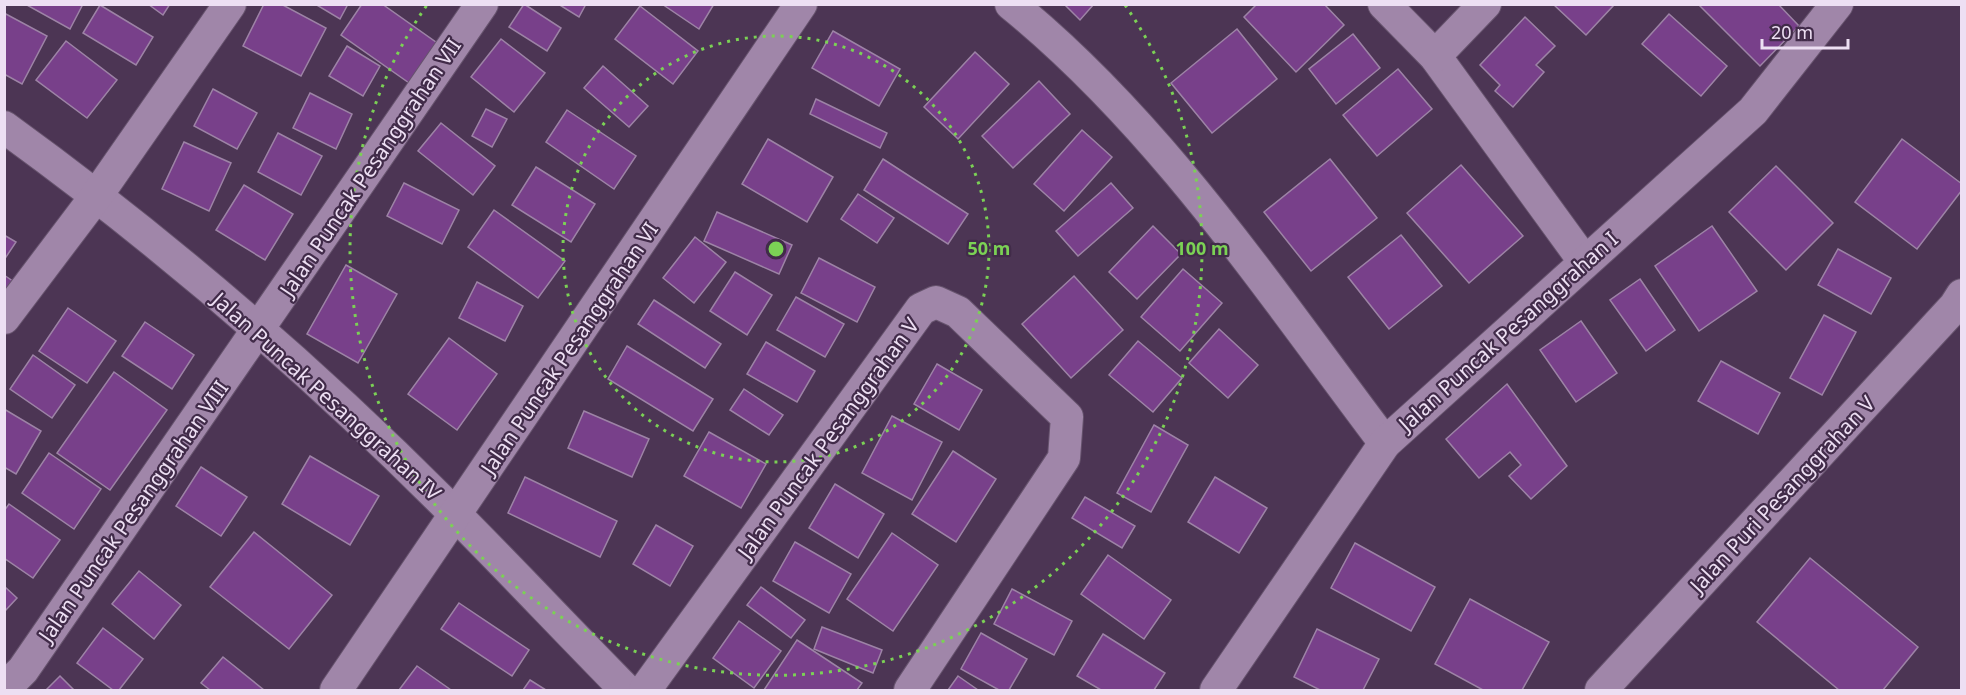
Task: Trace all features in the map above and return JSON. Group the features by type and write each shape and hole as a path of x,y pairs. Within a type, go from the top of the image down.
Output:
{"street":[{"path":"4,318 97,195 230,4"},
{"name":"Jalan Puncak Pesanggrahan VII","path":"259,330 482,4"},
{"name":"Jalan Puncak Pesanggrahan VI","path":"336,690 801,4"},
{"path":"1011,4 1044,31 1174,165 1385,442"},
{"path":"1384,4 1435,56 1584,261"},
{"path":"1435,56 1485,4"},
{"name":"Jalan Puncak Pesanggrahan I","path":"1216,690 1385,442 1753,111 1837,4"},
{"name":"Jalan Puncak Pesanggrahan IV","path":"4,127 97,195 259,330 455,516 626,690"},
{"name":"Jalan Puri Pesanggrahan V","path":"1601,690 1962,295"},
{"name":"Jalan Puncak Pesanggrahan V","path":"645,690 921,309 936,302 958,312 1067,417 1064,458 910,690"},
{"name":"Jalan Puncak Pesanggrahan VIII","path":"4,689 23,670 259,330"}],"building":[{"path":"25,4 83,4 70,29"},
{"path":"148,4 170,4 163,15"},
{"path":"264,4 281,4 326,28 301,76 243,46"},
{"path":"315,4 348,4 340,19"},
{"path":"362,4 382,4 440,45 412,85 341,35"},
{"path":"524,4 561,28 547,51 509,27"},
{"path":"558,4 586,4 579,17"},
{"path":"662,4 714,4 699,29"},
{"path":"1064,4 1094,4 1080,20"},
{"path":"1257,4 1324,4 1344,25 1296,72 1244,17"},
{"path":"1553,4 1612,4 1613,6 1586,35"},
{"path":"1698,4 1778,4 1799,26 1760,66"},
{"path":"100,5 153,37 136,65 83,33"},
{"path":"640,6 698,51 673,84 615,39"},
{"path":"4,13 47,36 22,84 4,74"},
{"path":"1669,14 1727,66 1701,96 1642,44"},
{"path":"1525,17 1555,46 1536,65 1544,72 1513,107 1495,91 1500,85 1480,65"},
{"path":"1237,29 1277,79 1212,133 1171,83"},
{"path":"833,31 900,69 879,106 812,68"},
{"path":"1353,34 1380,68 1336,104 1309,69"},
{"path":"501,39 545,73 514,112 471,77"},
{"path":"66,41 117,80 87,118 36,80"},
{"path":"347,46 380,66 363,96 329,76"},
{"path":"975,52 1009,84 958,139 924,107"},
{"path":"603,66 648,106 629,127 584,88"},
{"path":"1398,69 1432,109 1377,156 1343,115"},
{"path":"1039,81 1070,114 1013,168 982,136"},
{"path":"213,89 257,113 237,149 194,126"},
{"path":"310,93 352,114 336,149 293,128"},
{"path":"816,99 887,133 880,148 810,114"},
{"path":"486,109 507,119 492,147 472,136"},
{"path":"567,110 636,156 614,189 546,142"},
{"path":"441,123 495,166 473,195 418,151"},
{"path":"1082,130 1112,157 1064,211 1034,184"},
{"path":"278,133 322,156 301,195 258,172"},
{"path":"768,139 833,177 807,222 742,184"},
{"path":"1902,139 1962,184 1962,190 1917,249 1855,202"},
{"path":"184,142 231,163 209,211 162,189"},
{"path":"883,159 968,214 948,244 864,190"},
{"path":"1330,159 1377,218 1311,271 1264,212"},
{"path":"1461,165 1523,236 1469,283 1407,213"},
{"path":"1776,166 1833,223 1786,270 1729,212"},
{"path":"536,167 595,204 571,242 512,205"},
{"path":"404,183 459,210 442,244 387,216"},
{"path":"1111,183 1133,208 1078,256 1056,231"},
{"path":"244,185 293,214 265,260 216,230"},
{"path":"858,194 894,218 877,243 841,219"},
{"path":"494,210 565,261 538,298 468,247"},
{"path":"717,212 792,245 779,274 704,241"},
{"path":"1153,226 1181,254 1137,299 1109,272"},
{"path":"1712,226 1757,291 1699,331 1655,266"},
{"path":"4,235 16,242 4,260"},
{"path":"1401,235 1442,286 1389,329 1348,277"},
{"path":"695,237 726,262 694,303 663,278"},
{"path":"1838,249 1891,278 1871,314 1818,285"},
{"path":"819,258 875,287 857,322 801,293"},
{"path":"346,265 397,294 358,363 307,334"},
{"path":"1183,269 1222,303 1180,351 1141,317"},
{"path":"735,272 772,295 747,335 710,311"},
{"path":"4,275 17,284 4,301"},
{"path":"1074,276 1123,330 1071,378 1022,324"},
{"path":"1640,279 1675,330 1646,351 1610,300"},
{"path":"477,282 523,306 505,341 459,318"},
{"path":"796,297 844,324 825,357 777,330"},
{"path":"654,300 721,344 705,368 638,324"},
{"path":"68,308 116,341 87,383 39,351"},
{"path":"1824,315 1856,332 1822,395 1790,378"},
{"path":"1581,321 1617,373 1576,402 1540,350"},
{"path":"145,322 194,355 172,389 122,356"},
{"path":"1219,329 1258,365 1228,398 1189,363"},
{"path":"449,338 497,374 457,430 408,394"},
{"path":"1138,341 1182,378 1153,412 1109,375"},
{"path":"766,342 815,371 797,402 747,374"},
{"path":"627,346 713,399 693,431 608,379"},
{"path":"33,355 75,385 52,418 10,389"},
{"path":"1721,361 1780,393 1758,434 1698,401"},
{"path":"937,364 982,390 959,430 914,404"},
{"path":"114,372 167,410 110,490 57,453"},
{"path":"1507,384 1567,466 1531,499 1509,476 1521,465 1510,452 1479,478 1446,439"},
{"path":"744,389 783,415 769,435 730,410"},
{"path":"4,409 41,431 16,474 4,467"},
{"path":"584,411 649,439 632,477 568,448"},
{"path":"892,416 942,442 912,500 862,473"},
{"path":"1154,425 1188,445 1151,512 1117,493"},
{"path":"709,432 766,464 741,508 684,476"},
{"path":"953,451 996,479 956,542 912,514"},
{"path":"49,453 101,489 74,529 22,493"},
{"path":"310,456 379,496 350,545 282,504"},
{"path":"201,467 247,497 221,536 176,506"},
{"path":"525,477 617,521 600,557 508,513"},
{"path":"1215,477 1267,508 1239,553 1188,522"},
{"path":"835,484 884,514 858,558 809,528"},
{"path":"1085,497 1135,526 1122,548 1072,518"},
{"path":"9,504 60,540 33,578 4,558 4,511"},
{"path":"656,525 693,546 670,586 633,564"},
{"path":"254,532 332,595 289,649 210,587"},
{"path":"892,533 938,565 893,631 847,599"},
{"path":"795,542 851,574 829,613 773,581"},
{"path":"1355,543 1435,587 1411,631 1331,588"},
{"path":"1108,555 1171,600 1144,639 1081,594"},
{"path":"1810,558 1918,647 1883,690 1839,690 1757,622"},
{"path":"139,571 181,605 154,639 112,604"},
{"path":"4,586 17,598 4,612"},
{"path":"761,587 805,620 791,638 747,605"},
{"path":"1012,589 1072,621 1054,655 994,624"},
{"path":"1470,599 1549,642 1522,690 1483,690 1435,664"},
{"path":"459,603 529,650 512,676 441,629"},
{"path":"739,621 781,651 754,688 713,658"},
{"path":"822,627 882,650 873,673 814,649"},
{"path":"103,628 143,659 119,690 113,690 77,663"},
{"path":"1317,629 1379,659 1363,690 1320,690 1294,677"},
{"path":"981,633 1027,659 1009,690 999,690 961,669"},
{"path":"1103,634 1165,673 1154,690 1101,690 1077,676"},
{"path":"797,640 862,683 857,690 764,690"},
{"path":"223,657 264,690 210,690 201,683"},
{"path":"417,666 451,690 399,690"},
{"path":"60,676 74,690 46,690"},
{"path":"958,676 978,690 948,690"},
{"path":"530,680 546,690 523,690"}]}
